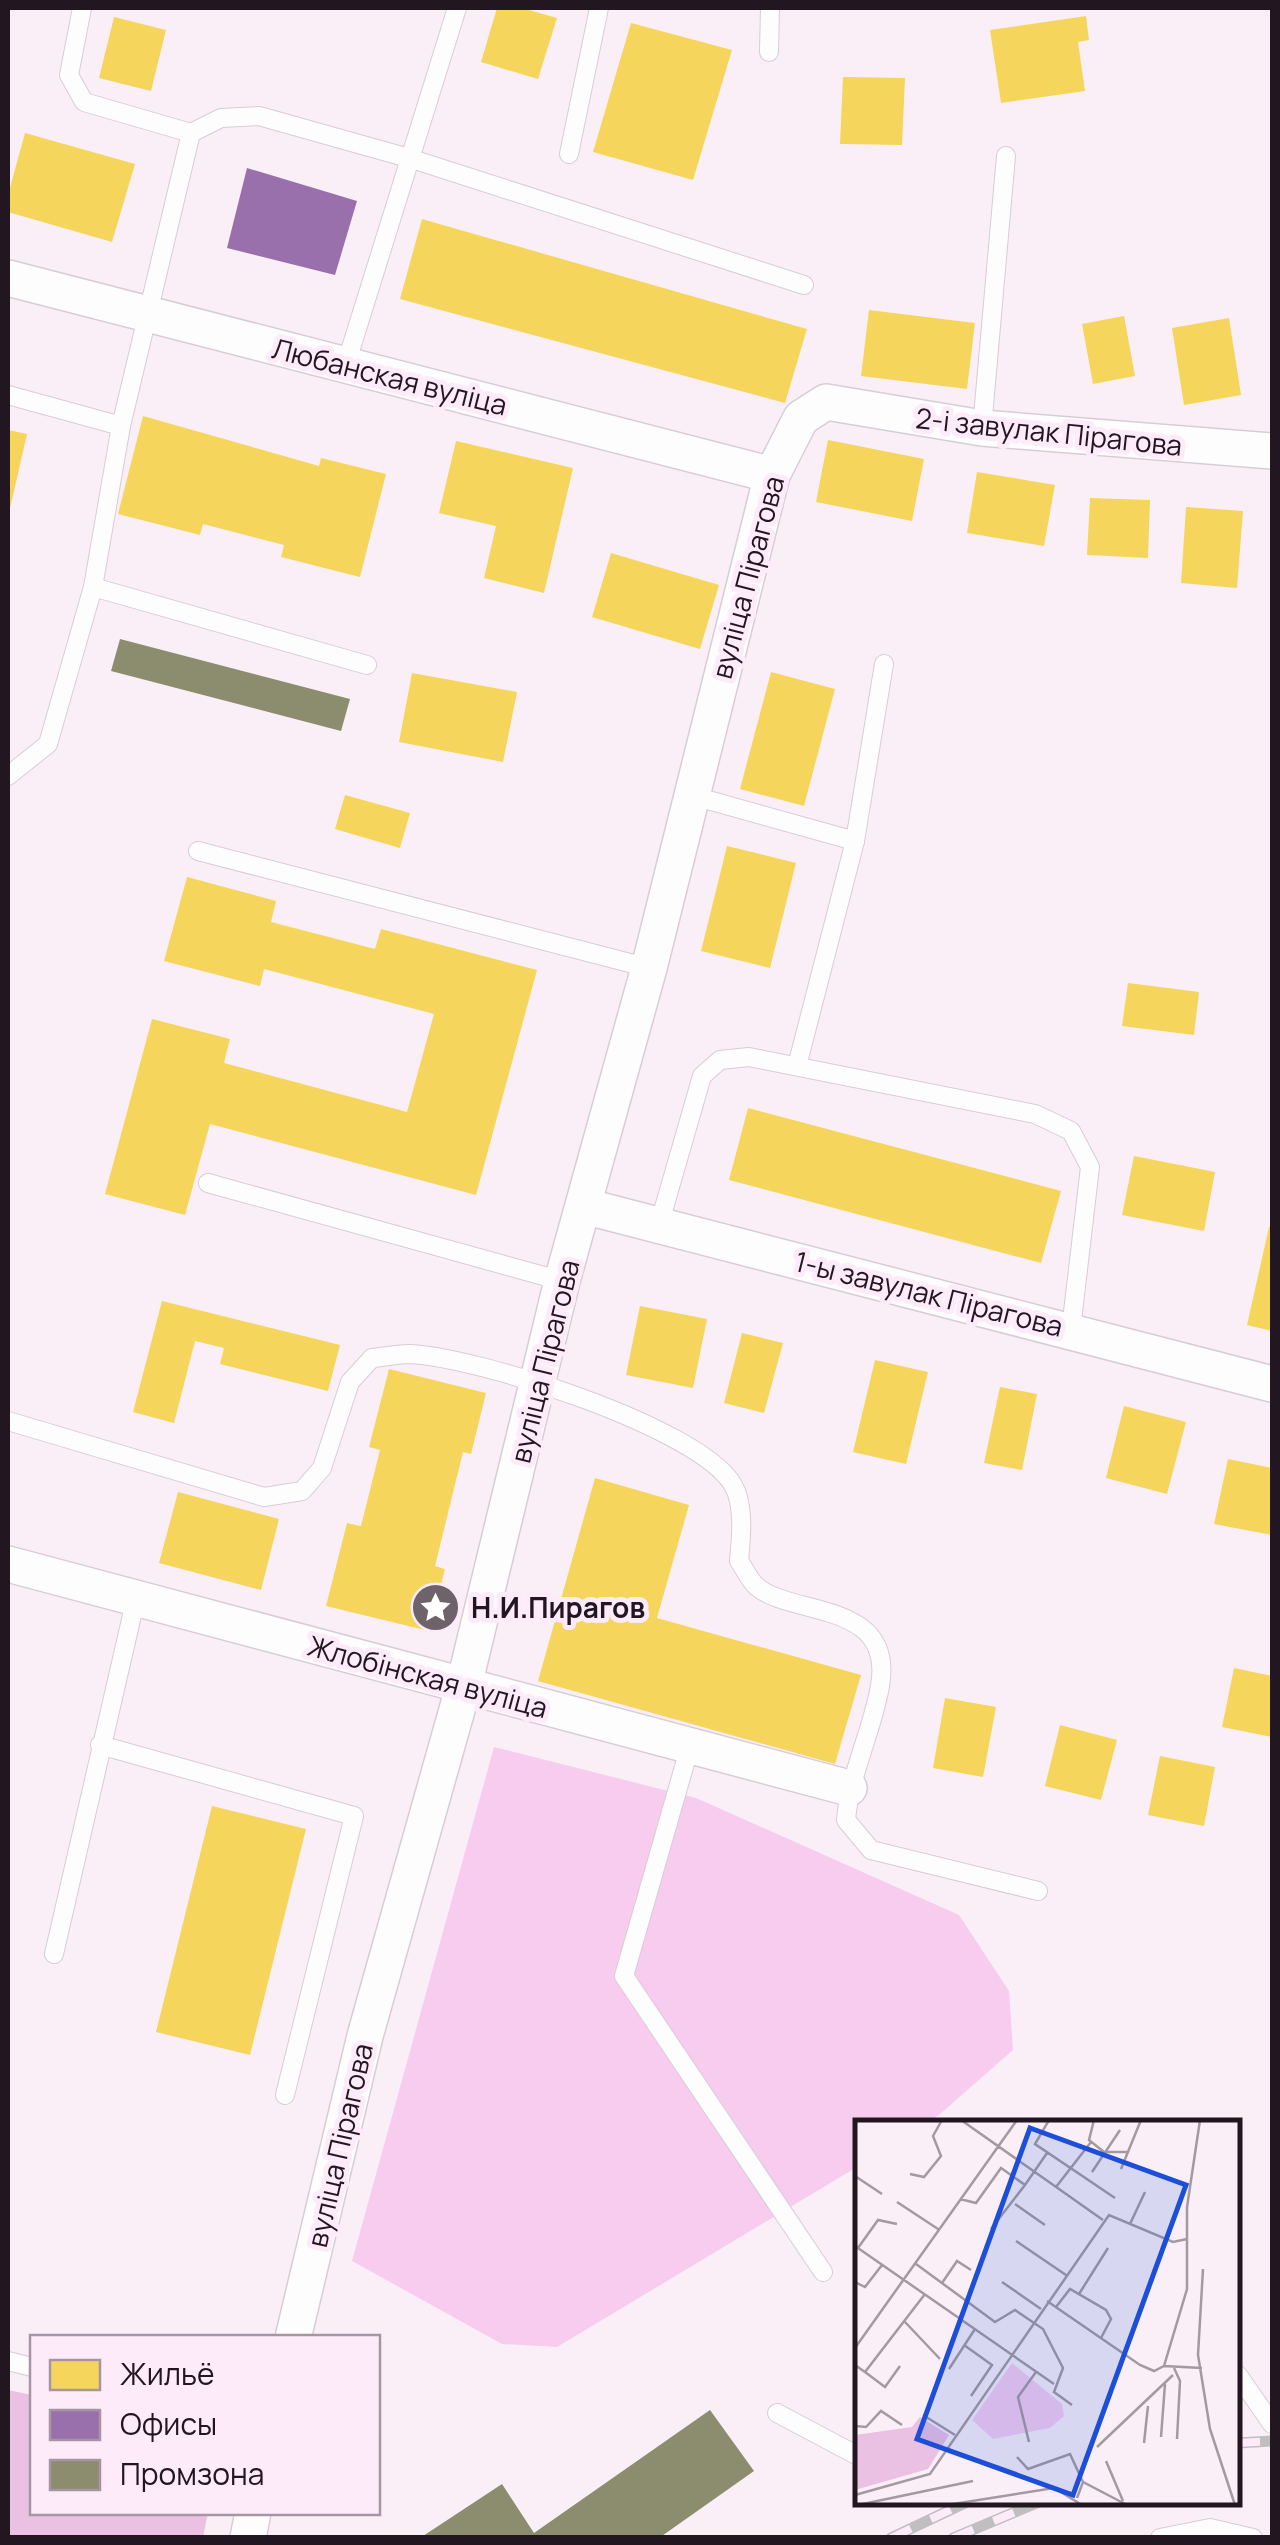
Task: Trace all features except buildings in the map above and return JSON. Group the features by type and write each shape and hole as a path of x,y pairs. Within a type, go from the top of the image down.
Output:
{"street":[{"name":"Любанская вуліца","path":"8,278 772,475"},
{"name":"2-і завулак Пірагова","path":"826,402 982,428 1272,451"},
{"name":"вуліца Пірагова","path":"294,2335 365,2036 464,1685 562,1281 648,968 772,475 801,418 826,402"},
{"name":"1-ы завулак Пірагова","path":"584,1206 1272,1384"},
{"name":"Жлобінская вуліца","path":"8,1564 849,1788"}],"lane":[{"path":"82,8 70,75 84,102 191,134 221,118 259,116 412,159 804,285"},
{"path":"346,364 458,8"},
{"path":"570,154 598,8"},
{"path":"769,52 770,8"},
{"path":"8,776 48,744 93,587 146,315 191,134"},
{"path":"982,428 1006,156"},
{"path":"8,395 122,426"},
{"path":"93,587 367,665"},
{"path":"796,1066 855,840 884,664"},
{"path":"690,795 855,840"},
{"path":"198,852 648,968"},
{"path":"658,1224 702,1076 720,1060 749,1057 1035,1114 1071,1131 1090,1168 1071,1329"},
{"path":"208,1183 562,1281"},
{"path":"8,1421 264,1497 302,1491 322,1468 350,1382 372,1358 410,1354 539,1383 702,1452 735,1486 742,1531 738,1561 758,1588 847,1617 876,1644 881,1682 849,1788 846,1820 871,1850 1038,1891"},
{"path":"54,1954 136,1598"},
{"path":"100,1745 354,1816 285,2095"},
{"path":"690,1746 624,1976 822,2272"},
{"path":"1240,2379 1272,2424"},
{"path":"777,2414 855,2454"},
{"path":"1160,2538 1210,2528 1253,2538"}],"shaded area":[{"path":"494,1747 696,1798 959,1915 1009,1991 1013,2050 939,2115 930,2120 855,2120 855,2168 557,2347 502,2344 352,2261"},
{"path":"8,2390 30,2395 30,2515 208,2515 203,2537 8,2537"}],"railway":[{"path":"1240,2443 1272,2441"},
{"path":"891,2538 961,2505"},
{"path":"953,2538 1032,2505"}],"place":[{"name":"Н.И.Пирагов","path":"436,1607"}]}
